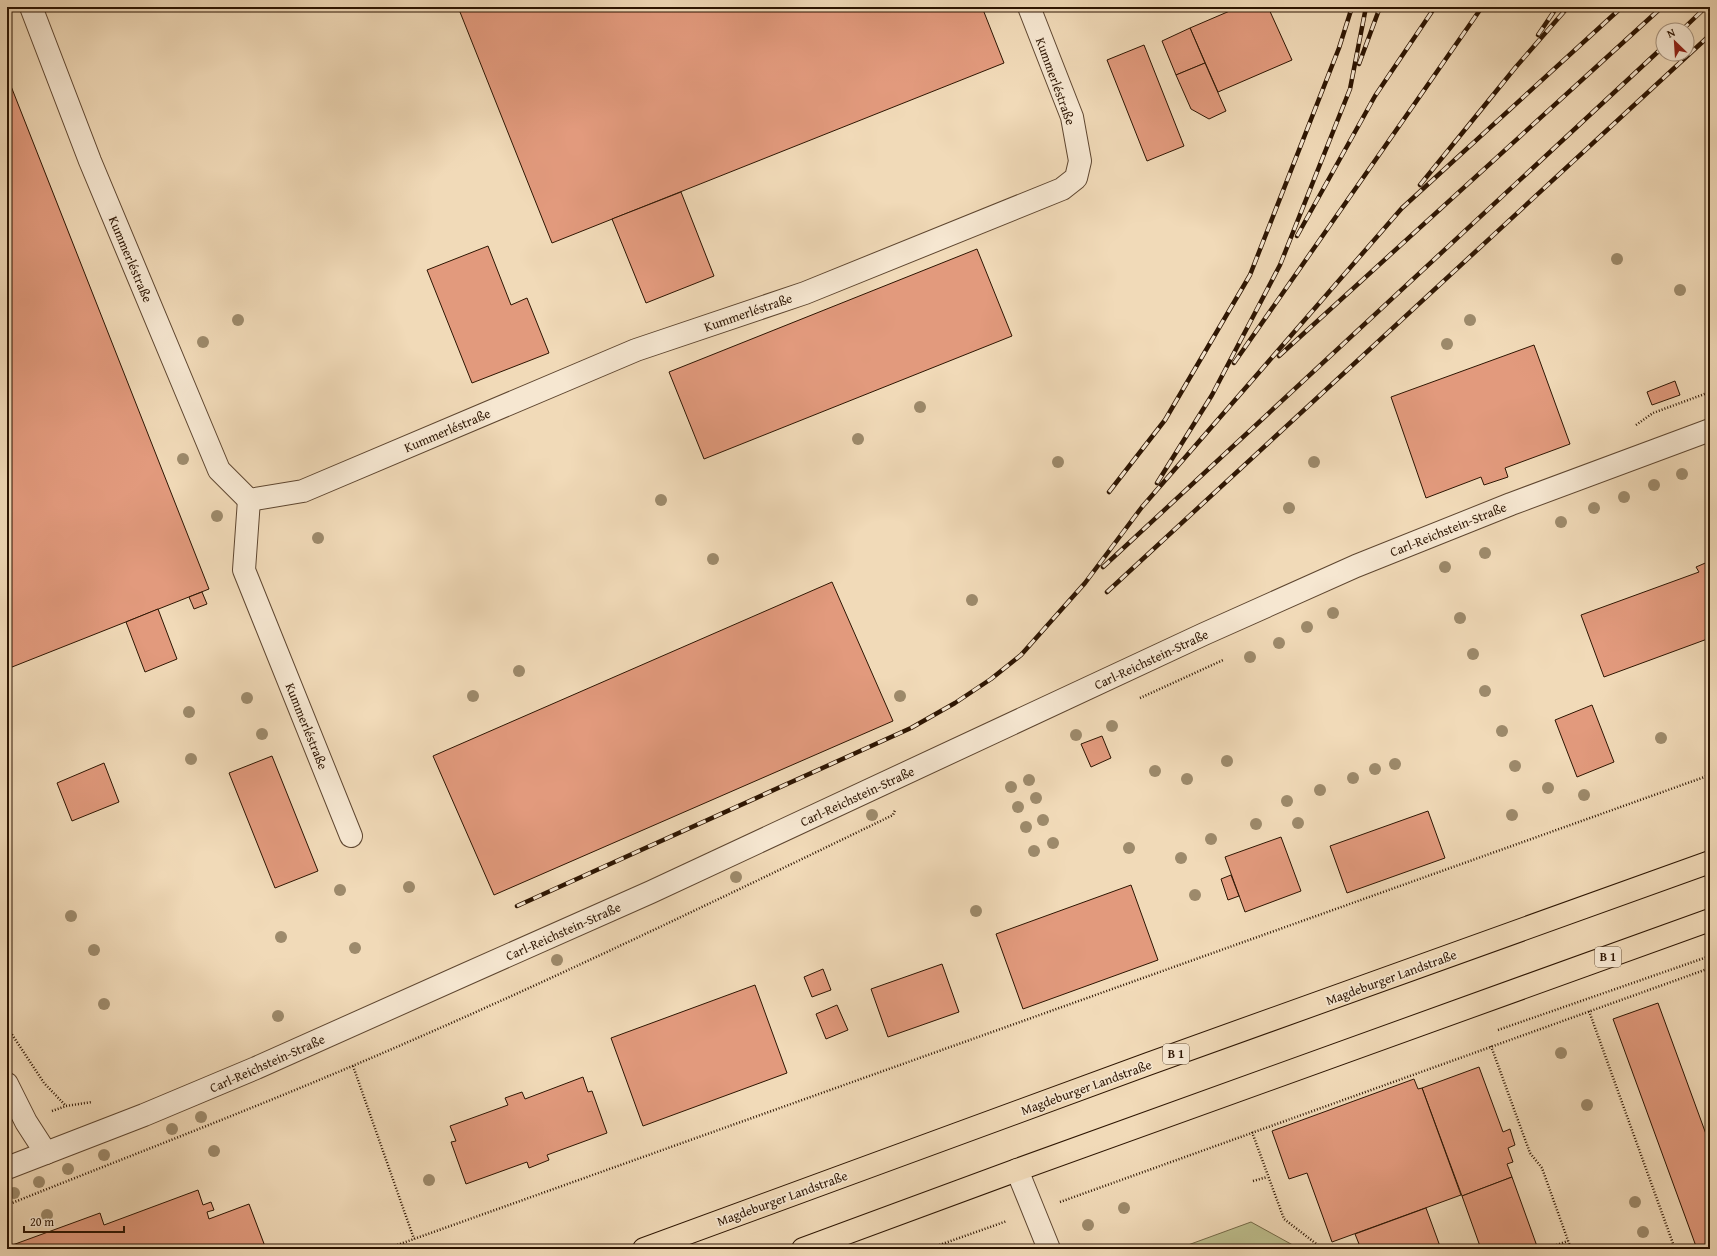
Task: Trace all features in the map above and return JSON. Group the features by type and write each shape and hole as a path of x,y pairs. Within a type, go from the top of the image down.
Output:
{"main road":[{"name":"Magdeburger Landstraße","path":"644,1249 1148,1064 1710,862"},
{"name":"B 1","path":"803,1249 1017,1170 1710,920"}],"street":[{"name":"Kummerléstraße","path":"31,7 90,161 219,470 248,500 244,570 351,836"},
{"name":"Kummerléstraße","path":"248,500 303,491 636,350 805,293 1062,189 1076,178 1080,161 1079,154 1072,117 1029,7"},
{"name":"Carl-Reichstein-Straße","path":"7,1168 144,1115 256,1068 651,892 1204,634 1356,566 1511,504 1710,430"},
{"path":"7,1084 26,1122 46,1153"},
{"path":"1017,1170 1048,1249"}],"path":[{"path":"1137,699 1224,659"},
{"path":"386,1249 1710,775"},
{"path":"7,1205 270,1101 353,1066 672,922 893,816 895,809"},
{"path":"928,1249 1710,968"},
{"path":"1589,1011 1675,1249"},
{"path":"1491,1046 1530,1153 1542,1168 1571,1249"},
{"path":"353,1066 414,1239"},
{"path":"1252,1132 1267,1177 1284,1220 1323,1249"},
{"path":"1253,1181 1267,1177"},
{"path":"1545,1249 1568,1241"}],"green space":[{"path":"1251,1222 1300,1249 1177,1249"}],"building":[{"path":"458,7 982,7 1004,63 552,243"},
{"path":"1239,7 1268,7 1292,60 1218,92 1190,28"},
{"path":"1190,28 1205,63 1176,75 1162,41"},
{"path":"1144,45 1184,146 1147,161 1107,60"},
{"path":"1205,63 1226,111 1209,119 1191,109 1176,75"},
{"path":"7,76 209,589 7,669"},
{"path":"681,192 714,276 646,303 612,219"},
{"path":"488,246 511,305 527,298 549,353 472,383 427,270"},
{"path":"977,249 1012,336 704,459 669,372"},
{"path":"1534,345 1570,444 1505,468 1508,477 1484,485 1481,477 1426,498 1391,397"},
{"path":"1675,381 1680,395 1652,405 1647,392"},
{"path":"1710,561 1710,638 1604,677 1581,615 1699,572 1696,567"},
{"path":"832,582 893,721 494,895 433,756"},
{"path":"202,592 207,604 194,609 189,597"},
{"path":"158,609 177,659 145,672 126,622"},
{"path":"1592,705 1614,762 1577,777 1555,720"},
{"path":"1102,736 1111,758 1091,767 1081,744"},
{"path":"272,756 318,871 275,888 229,773"},
{"path":"104,763 119,802 72,821 57,783"},
{"path":"1428,811 1445,858 1347,893 1330,846"},
{"path":"1281,837 1301,891 1245,912 1225,857"},
{"path":"1231,875 1239,896 1228,900 1221,879"},
{"path":"1131,885 1158,960 1023,1009 996,934"},
{"path":"942,964 959,1012 888,1037 871,989"},
{"path":"823,969 831,990 812,997 804,977"},
{"path":"755,985 787,1073 643,1126 611,1038"},
{"path":"1658,1003 1710,1145 1710,1249 1697,1249 1613,1019"},
{"path":"837,1005 848,1030 826,1039 816,1014"},
{"path":"1479,1067 1503,1132 1510,1129 1515,1145 1508,1148 1513,1162 1507,1164 1512,1177 1462,1196 1422,1088"},
{"path":"583,1077 588,1092 592,1091 607,1133 547,1155 549,1160 529,1168 527,1162 466,1184 451,1142 456,1141 450,1126 508,1105 505,1098 522,1092 525,1099"},
{"path":"1414,1079 1418,1089 1422,1088 1461,1195 1332,1242 1307,1173 1289,1179 1272,1131"},
{"path":"1512,1177 1538,1249 1481,1249 1462,1196"},
{"path":"198,1190 203,1205 211,1202 214,1210 207,1212 209,1219 249,1204 266,1249 7,1249 7,1247 100,1213 104,1225"},
{"path":"1426,1208 1441,1249 1361,1249 1355,1234"}],"railway":[{"path":"1109,492 1165,420 1250,275 1339,48 1352,7"},
{"path":"1157,483 1212,395 1280,265 1350,89 1366,7"},
{"path":"1359,64 1380,7"},
{"path":"1297,236 1375,96 1435,7"},
{"path":"1234,363 1482,7"},
{"path":"1538,35 1557,7"},
{"path":"1420,185 1515,68 1568,7"},
{"path":"517,906 911,728 955,703 991,679 1021,655 1085,583 1142,507 1402,208 1622,7"},
{"path":"1279,356 1662,7"},
{"path":"1690,22 1706,7"},
{"path":"1107,592 1710,35"},
{"path":"1103,567 1655,54"}]}
